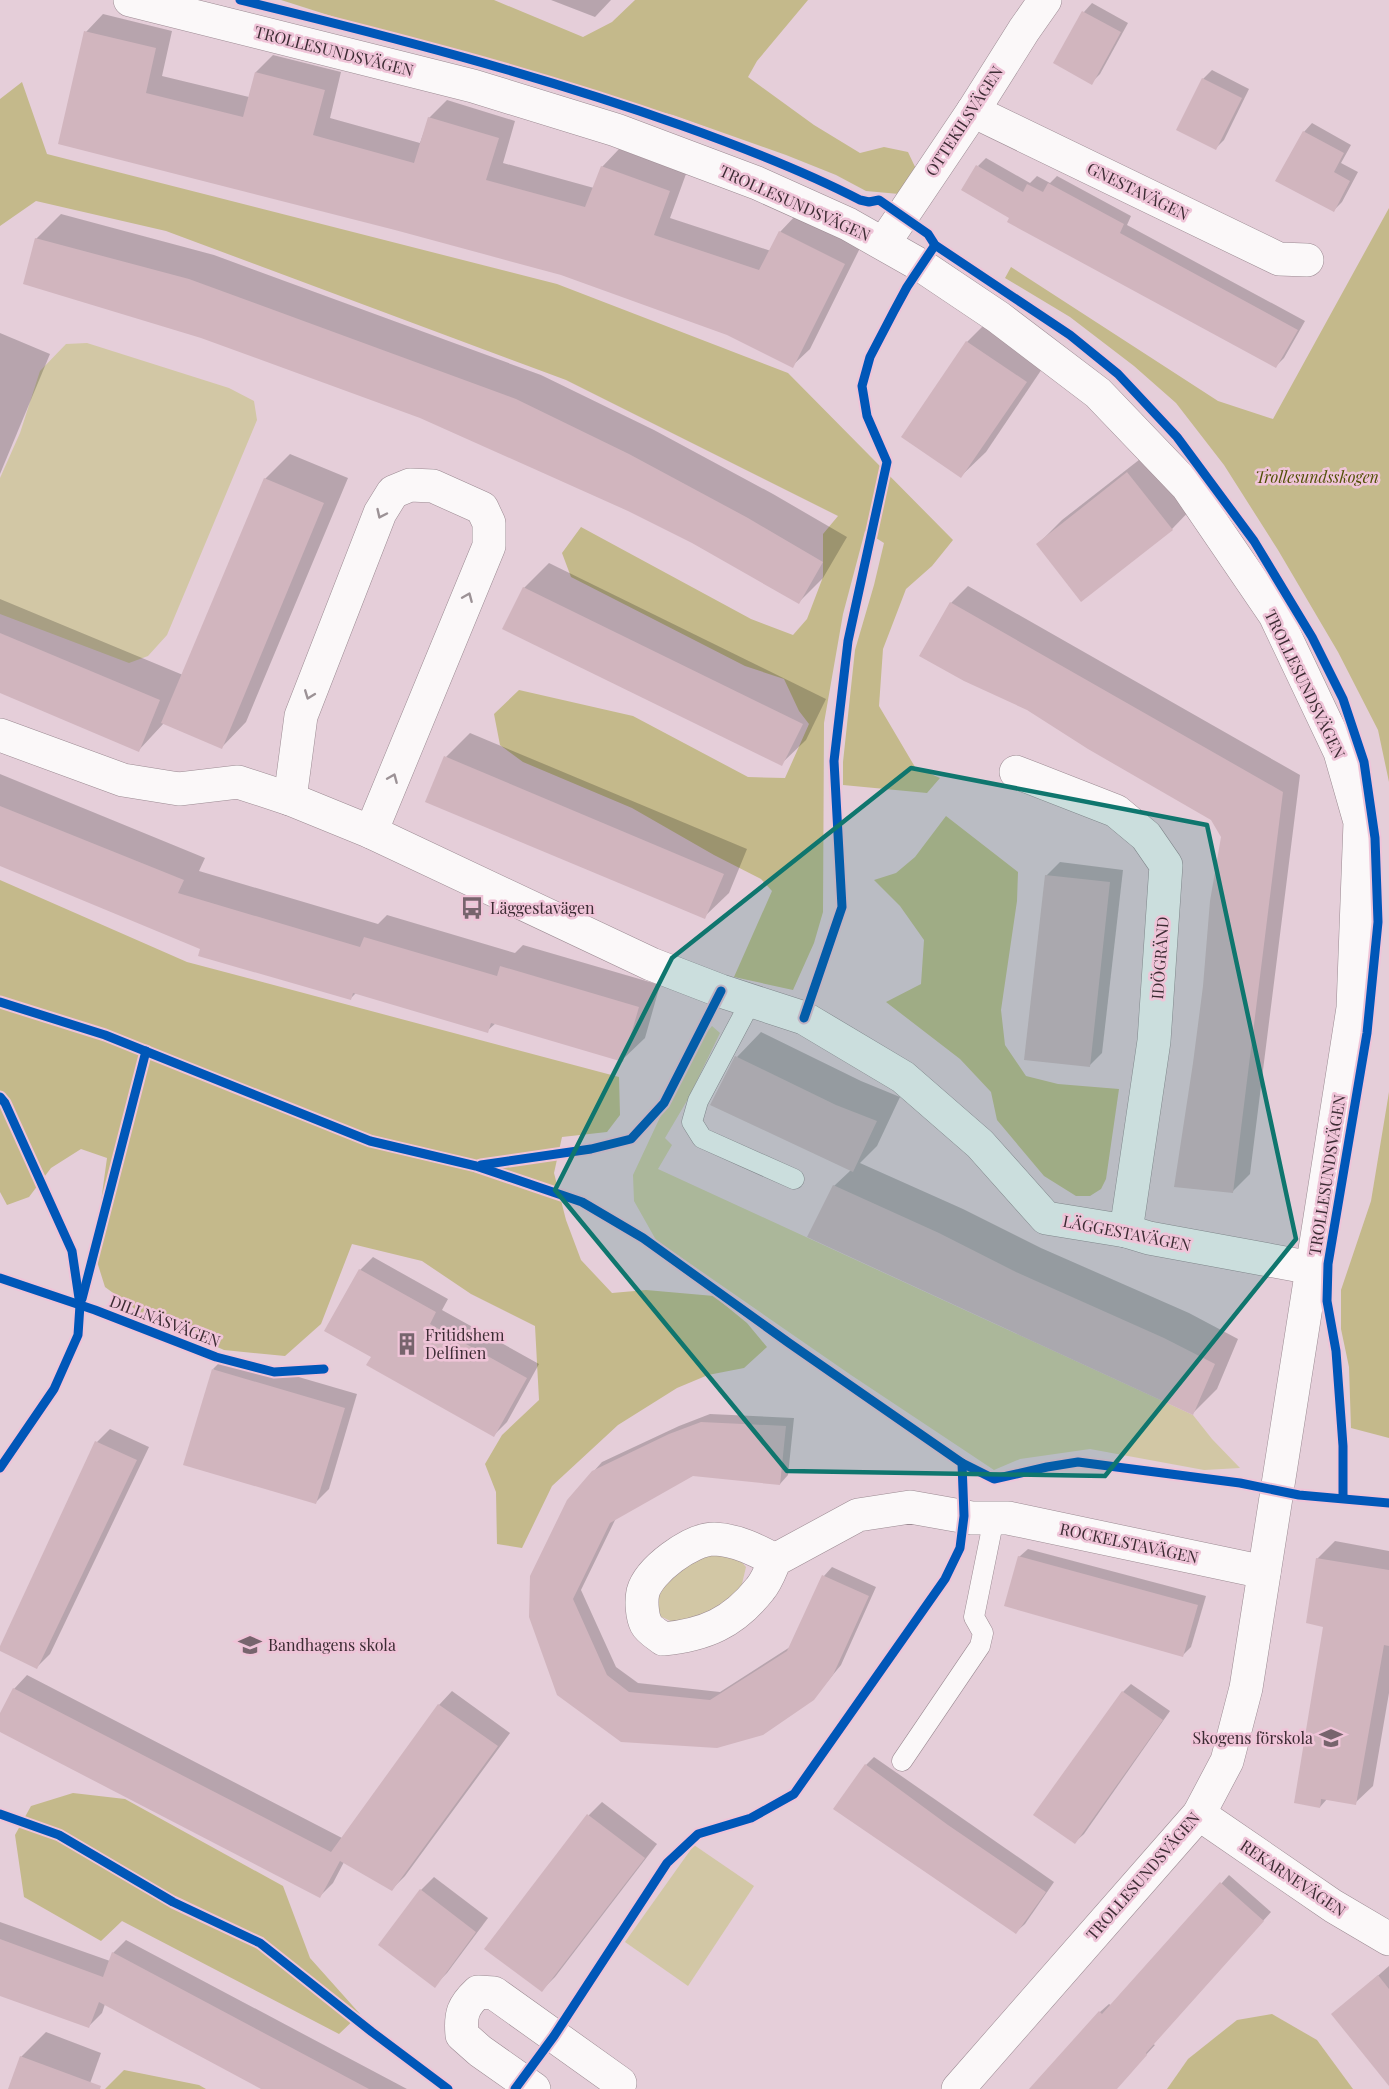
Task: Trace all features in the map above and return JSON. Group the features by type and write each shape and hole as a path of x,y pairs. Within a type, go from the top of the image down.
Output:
{"street":[{"name":"TROLLESUNDSVÄGEN","path":"130,0 473,86 616,130 757,183 848,224 922,266 998,317 1098,393 1187,486 1275,615 1340,752 1360,822 1353,1008 1246,1688 1227,1761 1198,1814 958,2089"},
{"name":"OTTEKILSVÄGEN","path":"884,243 1045,0"},
{"name":"GNESTAVÄGEN","path":"973,111 1279,259 1307,260"},
{"path":"290,799 301,716 381,513 393,492 410,485 433,486 482,507 489,523 489,546 370,832"},
{"name":"LÄGGESTAVÄGEN","path":"0,735 123,780 179,789 238,782 290,799 370,832 651,964 804,1018 903,1077 980,1144 1046,1218 1126,1231 1149,1238 1312,1268"},
{"name":"IDÖGRÄND","path":"1016,772 1116,811 1146,836 1166,866 1154,1041 1126,1231"},
{"name":"ROCKELSTAVÄGEN","path":"775,1560 858,1515 910,1507 972,1518 1008,1518 1264,1572"},
{"name":"REKARNEVÄGEN","path":"1198,1814 1333,1906 1389,1939"},
{"path":"534,2089 480,2051 462,2035 460,2019 467,2002 478,1992 494,1993 620,2083"}],"lane":[{"path":"751,1001 698,1101 692,1122 702,1138 794,1179"},
{"path":"902,1761 980,1646 983,1633 974,1617 994,1518"}],"highlighted area":[{"path":"911,768 1207,825 1296,1239 1105,1476 787,1471 555,1190 672,958"}],"shaded area":[{"path":"87,343 229,388 254,401 257,420 167,635 148,656 129,663 0,614 0,478 20,433 40,371 66,344"},
{"path":"712,1026 720,1033 688,1099 665,1138 672,1145 658,1169 1193,1415 1240,1468 1204,1470 1090,1449 1020,1459 994,1470 851,1375 656,1240 634,1201 633,1175 691,1051"},
{"path":"732,1551 746,1567 741,1588 728,1607 677,1624 651,1612 654,1587 679,1562"},
{"path":"694,1845 754,1886 688,1986 625,1942"}],"green space":[{"path":"281,0 494,0 583,37 612,22 635,0 808,0 757,61 748,77 814,125 860,153 884,147 908,152 917,171 899,194 866,191 836,175 786,155 673,115 529,79"},
{"path":"22,82 47,154 557,284 788,373 953,540 932,566 906,589 883,649 879,706 915,767 940,778 927,793 843,785 843,762 855,650 884,543 865,531 843,614 824,723 823,912 814,943 793,990 734,977 772,891 761,879 632,808 523,762 500,745 494,714 519,690 633,716 748,777 785,778 809,724 799,711 784,679 745,666 571,577 562,553 581,527 751,619 793,635 807,619 823,577 823,534 838,516 566,380 166,231 36,201 0,226 0,99"},
{"name":"Trollesundsskogen","path":"1389,208 1389,782 1378,730 1338,652 1278,550 1224,465 1176,403 1134,366 1070,317 1005,278 1011,267 1218,401 1273,419"},
{"path":"946,816 1018,872 1017,901 1001,1010 1005,1045 1026,1076 1058,1084 1119,1089 1106,1179 1101,1189 1090,1196 1076,1196 1044,1176 997,1120 991,1092 960,1059 886,1002 921,984 924,940 900,906 874,880 896,873 915,857"},
{"path":"0,880 187,962 619,1077 620,1115 607,1132 562,1137 554,1173 566,1220 581,1260 612,1293 646,1290 714,1296 747,1323 767,1347 744,1368 708,1375 677,1388 618,1425 552,1486 522,1548 497,1544 496,1492 485,1464 502,1435 539,1400 535,1326 471,1294 422,1261 352,1244 321,1324 285,1356 224,1350 139,1312 105,1287 94,1252 107,1158 81,1149 51,1168 29,1197 7,1205 0,1192"},
{"path":"1389,1092 1389,1438 1351,1428 1349,1367 1341,1329 1341,1290 1371,1201"},
{"path":"73,1793 125,1799 283,1886 310,1958 360,2014 339,2034 122,1921 101,1941 24,1897 15,1835 31,1806"},
{"path":"1272,2014 1317,2040 1353,2089 1167,2089 1188,2059 1237,2020"},
{"path":"124,2070 199,2085 206,2089 105,2089"}],"building":[{"path":"1082,11 1121,32 1092,85 1053,63"},
{"path":"84,31 156,48 146,93 243,117 255,72 325,90 313,135 414,163 428,117 499,138 486,180 585,207 601,166 670,191 654,235 759,270 779,231 845,264 793,368 727,335 561,275 58,144"},
{"path":"1202,78 1242,98 1216,150 1176,130"},
{"path":"1303,131 1344,153 1334,172 1350,181 1334,212 1275,181"},
{"path":"976,165 1023,192 1027,184 1043,192 1048,183 1124,224 1120,233 1298,330 1276,368 1007,222 1009,218 961,190"},
{"path":"35,238 189,279 516,399 629,454 748,518 823,562 799,604 692,543 628,511 420,418 201,338 23,284"},
{"path":"966,341 1027,382 961,478 901,437"},
{"path":"1127,472 1173,530 1081,602 1036,544"},
{"path":"264,478 324,503 222,749 161,723"},
{"path":"523,587 803,724 782,766 502,629"},
{"path":"950,602 1283,792 1233,1193 1174,1187 1203,986 1210,901 1221,837 1211,820 1088,749 1027,710 964,681 919,656"},
{"path":"0,633 160,700 139,752 0,693"},
{"path":"444,756 724,874 705,919 425,802"},
{"path":"0,806 184,880 178,893 360,947 364,937 497,976 500,966 639,1007 623,1062 491,1023 488,1033 353,993 351,1000 198,956 200,949 0,866"},
{"path":"1045,875 1110,882 1090,1067 1024,1060"},
{"path":"735,1056 836,1105 877,1121 853,1172 710,1105"},
{"path":"833,1185 939,1233 1016,1272 1164,1338 1215,1364 1193,1415 807,1237"},
{"name":"Fritidshem Delfinen","path":"359,1269 436,1312 430,1324 527,1378 494,1437 366,1365 371,1357 324,1331"},
{"path":"212,1369 345,1408 316,1504 183,1465"},
{"path":"701,1422 786,1426 780,1485 693,1476 610,1523 573,1599 607,1675 629,1692 710,1700 787,1651 822,1575 869,1596 833,1675 814,1700 763,1735 717,1748 621,1742 557,1695 529,1617 530,1576 567,1500 592,1471 669,1434"},
{"path":"95,1441 137,1460 37,1669 0,1651 0,1646"},
{"path":"1018,1556 1198,1605 1183,1657 1004,1606"},
{"path":"1316,1558 1389,1570 1389,1646 1384,1645 1356,1805 1321,1799 1320,1808 1294,1803 1323,1627 1306,1623"},
{"path":"13,1688 331,1852 438,1704 498,1746 392,1891 340,1861 320,1898 0,1732 0,1713"},
{"path":"1122,1691 1163,1720 1075,1844 1033,1815"},
{"path":"865,1764 948,1825 1046,1892 1016,1934 833,1809"},
{"path":"587,1814 645,1858 542,1992 484,1949"},
{"path":"1220,1882 1264,1921 1146,2053 1147,2055 1117,2089 1029,2089 1099,2011 1102,2014"},
{"path":"420,1889 476,1932 435,1988 378,1945"},
{"path":"0,1939 103,1977 112,1952 369,2089 261,2089 99,2002 89,2028 0,1996"},
{"path":"1378,1975 1389,1989 1389,2086 1331,2014"},
{"path":"20,2056 101,2086 100,2089 8,2089"}],"cycle path":[{"path":"240,0 406,42 626,106 749,150 860,200 869,202 879,200 928,234 935,245 1070,335 1118,374 1177,437 1254,541 1312,637 1343,699 1364,762 1375,838 1378,922 1367,1033 1328,1264 1327,1301 1336,1351 1343,1446 1343,1498"},
{"path":"804,1018 842,907 834,761 848,641 887,462 867,416 862,386 870,357 907,287 935,245"},
{"path":"481,1165 591,1149 631,1139 664,1103 721,991"},
{"path":"0,1002 105,1035 370,1141 476,1166 582,1202 643,1238 962,1463 964,1516 960,1548 945,1579 794,1794 751,1818 698,1834 667,1863 554,2036 515,2089"},
{"path":"82,1299 146,1051"},
{"path":"0,1097 5,1103 72,1251 80,1305 78,1335 54,1389 0,1468"},
{"name":"DILLNÄSVÄGEN","path":"0,1278 95,1310 216,1357 274,1372 324,1369"},
{"path":"962,1463 994,1479 1078,1462 1240,1483 1299,1495 1389,1503"},
{"path":"0,1814 59,1835 173,1902 260,1943 448,2089"}],"place":[{"name":"Läggestavägen","path":"472,908"},
{"name":"Fritidshem Delfinen","path":"407,1344"},
{"name":"Bandhagens skola","path":"250,1645"},
{"name":"Skogens förskola","path":"1331,1738"}]}
